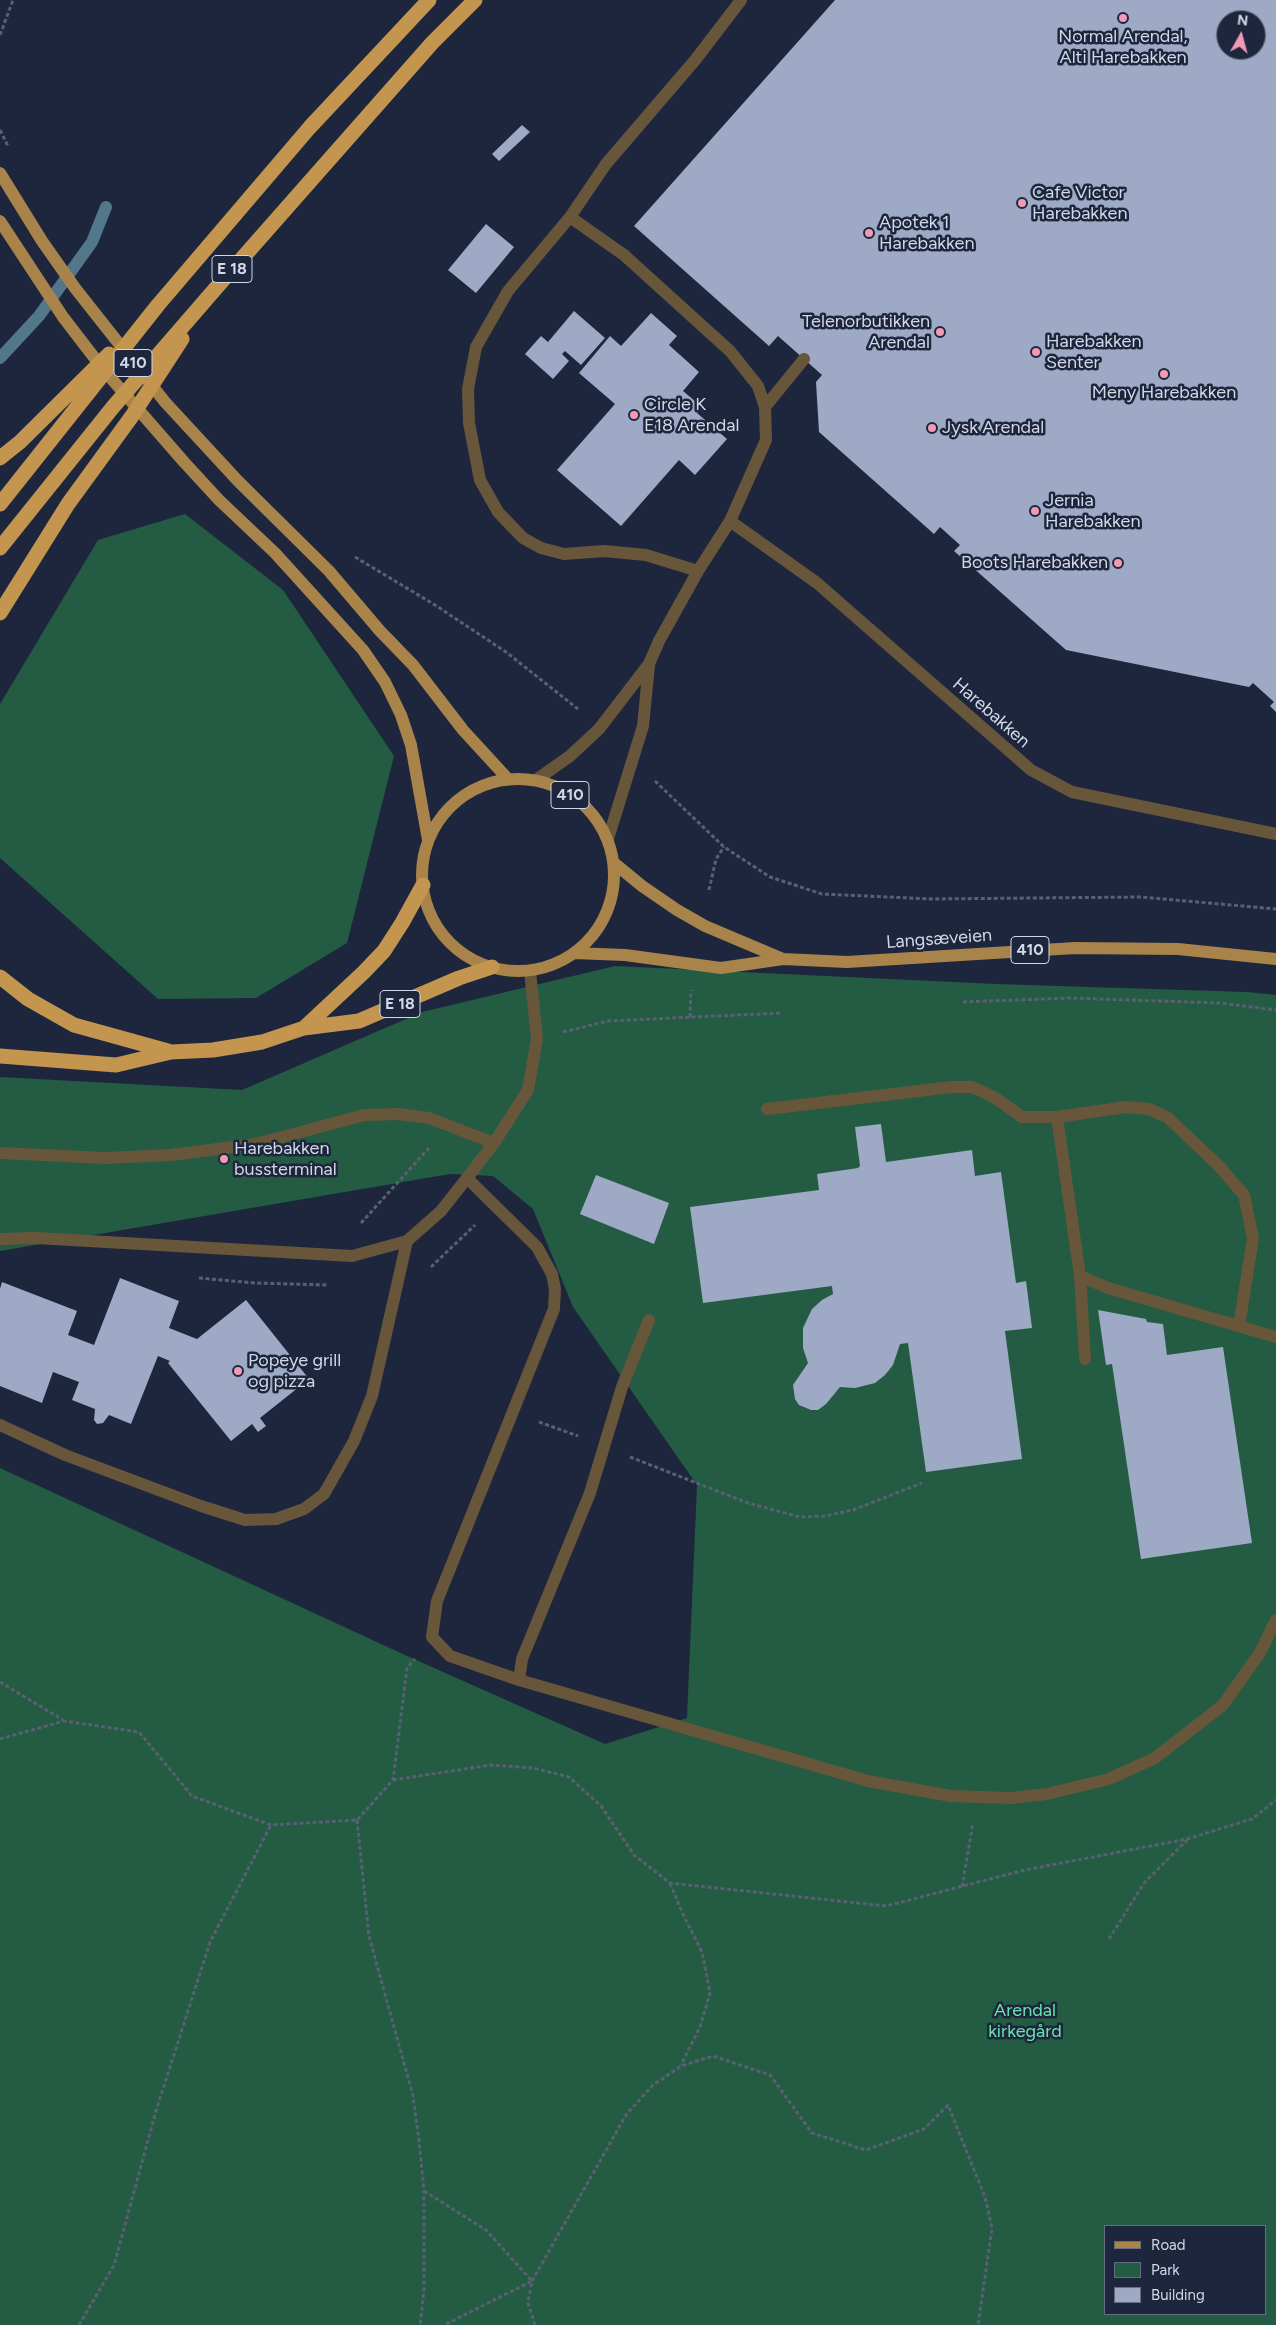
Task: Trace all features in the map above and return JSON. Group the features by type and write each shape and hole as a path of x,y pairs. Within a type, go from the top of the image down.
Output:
{"highway":[{"name":"E 18","path":"0,504 158,305 310,127 428,0"},
{"name":"E 18","path":"0,548 113,407 216,288 412,65 475,0"},
{"name":"E 18","path":"0,613 68,504 132,416 216,288"},
{"name":"E 18","path":"0,458 20,442 158,305"},
{"name":"E 18","path":"304,1028 384,951 423,885"},
{"name":"E 18","path":"0,1056 116,1065 171,1052 213,1050 262,1042 304,1028 359,1022 459,978 492,967"},
{"name":"E 18","path":"0,977 28,999 74,1026 171,1052"}],"main road":[{"name":"410","path":"2,177 75,288 129,358 200,441 329,571 380,631 413,665 463,730 508,779"},
{"name":"410","path":"0,221 63,316 103,369 190,469 266,544 363,650 384,682 400,715 411,745 428,840"},
{"name":"410","path":"508,779 536,780 559,788 580,801 596,818 608,839 614,863 614,889 606,914 593,936 574,953 553,965 530,971 511,971 492,967 466,956 445,937 430,913 423,885 423,862 428,840 441,817 460,799 482,786 508,779"},
{"name":"Langsæveien","path":"614,863 676,910 704,926 784,959"},
{"name":"Langsæveien","path":"574,953 625,955 722,968 784,959 847,962 1075,948 1178,950 1276,959"}],"lane":[{"path":"698,571 646,555 604,551 564,554 541,548 523,538 498,512 480,480 469,423 468,389 476,346 508,291 570,217 606,164 696,59 741,0"},
{"path":"536,780 570,756 599,730 649,664 659,641 698,571 730,521 766,440 765,407 758,386 730,351 624,255 570,217"},
{"path":"765,407 804,358"},
{"name":"Harebakken","path":"730,521 817,583 1031,770 1072,792 1276,834"},
{"path":"608,839 643,726 649,664"},
{"path":"0,1239 36,1238 352,1256 407,1241 441,1211 468,1178 494,1143 528,1090 537,1039 530,971"},
{"path":"767,1108 952,1087 972,1087 994,1097 1022,1117 1057,1117 1126,1107 1149,1109 1167,1117 1218,1165 1244,1195 1253,1238 1239,1326"},
{"path":"0,1153 105,1158 172,1155 256,1144 364,1115 398,1114 430,1118 494,1143"},
{"path":"1057,1117 1080,1276 1085,1359"},
{"path":"468,1178 537,1247 552,1274 556,1289 554,1309 437,1601 432,1637 450,1656 520,1680 868,1781 952,1796 1011,1798 1047,1794 1109,1779 1155,1758 1223,1705 1261,1651 1274,1625"},
{"path":"0,1425 65,1455 201,1506 245,1520 276,1519 304,1510 324,1494 354,1441 372,1396 407,1241"},
{"path":"1080,1276 1108,1288 1276,1337"},
{"path":"520,1680 522,1659 590,1493 622,1387 649,1320"}],"path":[{"path":"0,35 14,0"},
{"path":"348,553 434,604 498,647 580,710"},
{"path":"654,780 724,847 770,877 822,894 932,899 1141,897 1276,909"},
{"path":"709,890 716,859 724,847"},
{"path":"690,1017 692,987"},
{"path":"963,1002 1069,998 1220,1003 1276,1010"},
{"path":"537,1039 608,1021 781,1014"},
{"path":"359,1224 433,1144"},
{"path":"513,1412 748,1503 800,1517 826,1516 853,1510 922,1482"},
{"path":"0,1682 64,1721 138,1732 192,1796 271,1825 357,1820 393,1780 407,1668 432,1637"},
{"path":"0,1739 64,1721"},
{"path":"393,1780 492,1765 533,1768 569,1777 601,1806 634,1855 670,1883 702,1952 710,1993 700,2026 681,2066"},
{"path":"962,1887 978,1796"},
{"path":"670,1883 886,1906 1025,1870 1187,1839 1252,1818 1276,1800"},
{"path":"357,1820 370,1936 414,2096 424,2191 424,2290 420,2325"},
{"path":"79,2325 114,2265 156,2111 210,1942 271,1825"},
{"path":"1109,1938 1144,1883 1187,1839"},
{"path":"535,2325 528,2303 532,2281 626,2115 652,2085 681,2066 713,2056 770,2075 812,2133 866,2150 924,2129 948,2105 985,2197 992,2228 978,2325"},
{"path":"424,2191 486,2230 532,2281"},
{"path":"444,2325 532,2281"}],"green space":[{"path":"185,514 283,590 394,756 347,943 256,998 158,999 0,858 0,704 98,540"},
{"name":"Arendal kirkegård","path":"615,966 996,984 1247,992 1276,995 1276,2325 0,2325 0,1468 405,1655 605,1744 687,1718 697,1485 573,1307 533,1209 493,1176 450,1174 0,1251 0,1077 242,1090 422,1012"}],"building":[{"name":"Harebakken Senter","path":"835,0 1276,0 1276,712 1270,706 1274,702 1253,683 1249,687 1066,650 954,551 960,545 940,527 934,534 819,432 816,382 822,375 778,336 769,346 634,226"},
{"path":"522,125 530,132 499,161 492,154"},
{"path":"486,224 514,247 476,293 448,270"},
{"path":"574,311 605,338 581,365 565,351 562,354 569,361 553,379 525,354 541,336 548,342"},
{"path":"651,313 677,336 669,345 699,372 683,391 702,407 697,413 727,439 695,475 679,460 621,526 557,470 615,404 579,373 610,336 621,346"},
{"path":"881,1124 886,1162 972,1150 975,1176 1001,1172 1016,1283 1026,1281 1032,1328 1005,1331 1022,1459 926,1472 908,1343 900,1344 893,1365 875,1383 855,1388 840,1387 826,1404 818,1410 811,1410 799,1405 795,1399 793,1385 808,1363 803,1348 803,1328 812,1309 822,1300 833,1294 832,1286 703,1303 690,1207 819,1190 817,1174 858,1168 860,1166 855,1127"},
{"path":"596,1175 669,1203 654,1244 580,1214"},
{"path":"120,1278 179,1301 169,1328 197,1339 246,1300 309,1379 260,1418 266,1426 258,1432 252,1424 231,1441 168,1363 170,1361 158,1356 131,1424 109,1415 103,1423 97,1424 94,1420 95,1409 72,1400 79,1382 53,1372 42,1403 0,1386 0,1289 2,1282 77,1311 68,1335 94,1345"},
{"path":"1098,1310 1163,1324 1167,1355 1223,1347 1252,1543 1141,1559 1112,1364 1106,1365"}],"waterway":[{"path":"0,358 39,316 92,242 106,207"}],"place":[{"name":"Normal Arendal, Alti Harebakken","path":"1123,18"},
{"name":"Cafe Victor Harebakken","path":"1022,203"},
{"name":"Apotek 1 Harebakken","path":"869,233"},
{"name":"Telenorbutikken Arendal","path":"940,332"},
{"name":"Harebakken Senter","path":"1036,352"},
{"name":"Meny Harebakken","path":"1164,374"},
{"name":"Circle K E18 Arendal","path":"634,415"},
{"name":"Jysk Arendal","path":"932,428"},
{"name":"Jernia Harebakken","path":"1035,511"},
{"name":"Boots Harebakken","path":"1118,563"},
{"name":"Harebakken bussterminal","path":"224,1159"},
{"name":"Popeye grill og pizza","path":"238,1371"}]}
